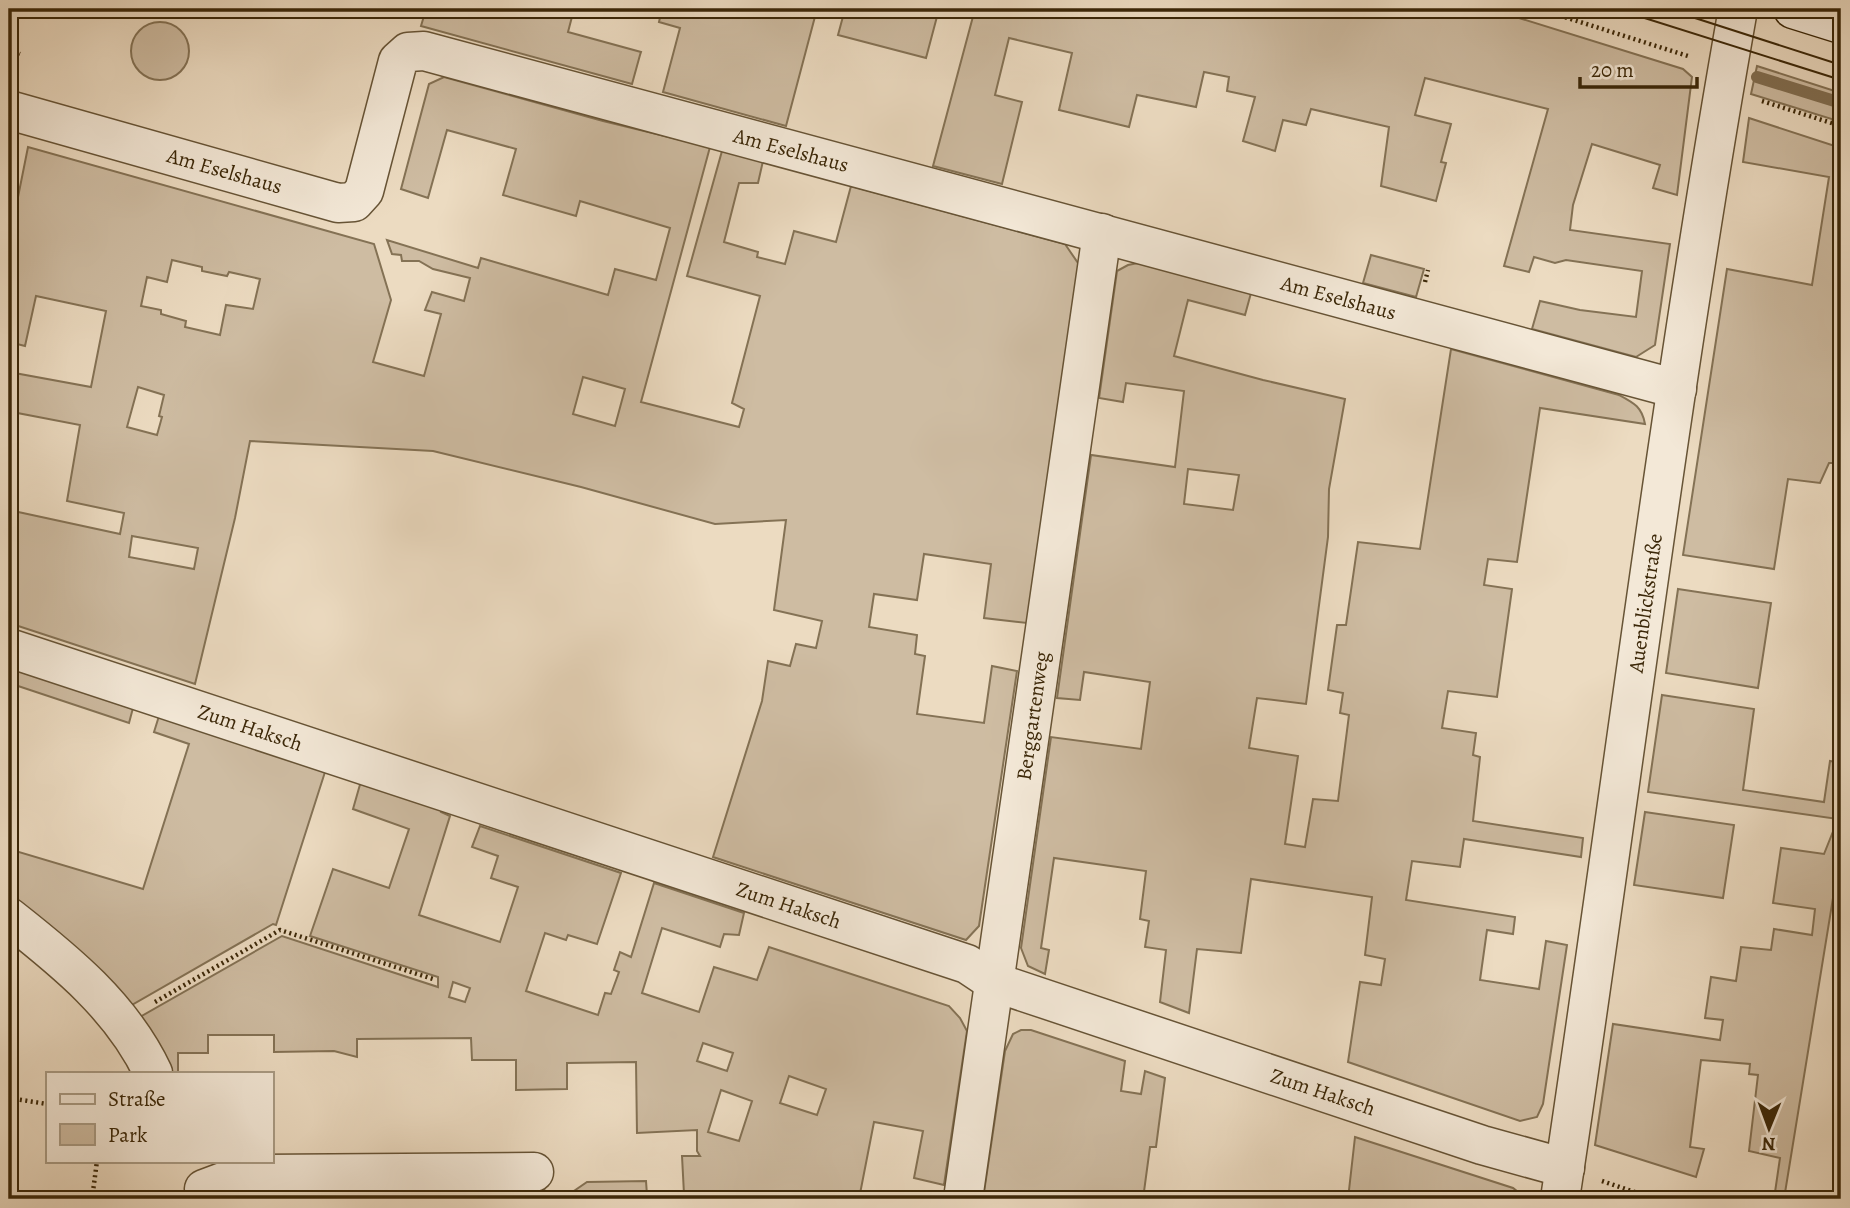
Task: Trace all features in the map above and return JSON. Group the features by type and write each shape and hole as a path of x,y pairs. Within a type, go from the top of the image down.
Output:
{"street":[{"name":"Auenblickstraße","path":"1562,1184 1677,390 1723,89 1738,9"},
{"path":"1793,9 1841,24"},
{"name":"Am Eselshaus","path":"9,110 338,202 354,202 364,191 398,61 408,52 424,51 1677,390"},
{"name":"Berggartenweg","path":"962,1199 1102,233"},
{"name":"Zum Haksch","path":"9,648 967,964 994,982 1482,1145 1562,1184"},
{"path":"9,917 79,974 122,1024 152,1072"},
{"path":"201,1183 261,1174 534,1172"}],"path":[{"path":"1539,9 1690,56 1702,64 1723,89 1841,126"},
{"path":"9,50 20,54"},
{"path":"122,1024 280,930 433,979"},
{"path":"9,1098 46,1104"},
{"path":"92,1199 97,1162"},
{"path":"1562,1184 1655,1199"}],"green space":[{"path":"426,9 574,9 568,32 641,52 632,84 421,26"},
{"path":"662,9 817,9 786,126 663,92 680,28 659,22"},
{"path":"845,9 939,9 926,58 838,35"},
{"path":"975,9 1490,9 1683,69 1692,77 1677,195 1653,188 1660,165 1592,144 1573,205 1570,230 1670,244 1655,345 1636,357 1532,329 1540,301 1580,310 1636,317 1642,271 1566,260 1555,263 1534,257 1529,272 1504,266 1548,109 1425,78 1415,115 1451,124 1441,162 1446,163 1436,201 1381,186 1389,127 1311,109 1306,125 1283,120 1275,151 1243,141 1255,97 1227,91 1229,77 1204,72 1196,107 1137,95 1129,127 1059,110 1072,53 1009,38 995,95 1022,102 1002,184 933,166"},
{"path":"160,22 176,27 184,35 189,51 184,67 176,75 160,80 144,75 136,67 131,51 136,35 144,27"},
{"path":"1757,66 1841,93 1841,122 1751,94"},
{"path":"444,77 710,147 641,402 739,427 744,409 732,403 760,296 687,276 722,151 763,161 758,183 739,183 724,242 758,252 757,257 785,264 794,231 836,242 851,186 1065,244 1080,266 1027,623 984,618 991,564 924,554 917,600 874,594 869,627 917,635 915,654 925,656 917,714 984,723 992,666 1017,671 979,926 966,940 713,857 762,701 768,661 790,666 796,644 816,648 822,621 774,610 786,520 715,524 581,487 433,451 250,441 235,518 195,684 9,623 9,510 120,534 124,513 67,501 80,425 12,412 9,425 9,372 91,387 106,311 36,296 25,346 9,342 9,242 28,147 374,244 391,300 373,362 424,376 441,314 425,310 432,292 464,301 470,278 433,269 419,261 402,261 401,255 392,254 387,240 478,268 481,258 608,295 615,269 656,280 670,228 580,201 576,216 503,195 516,149 447,130 428,198 401,189 429,84","holes":["172,260 202,267 202,271 227,276 229,272 260,279 253,309 226,305 220,335 185,327 186,321 161,314 161,310 141,306 147,277 167,282","583,377 625,389 615,426 573,414","138,387 164,395 157,435 127,427","132,536 198,548 194,569 129,557"]},
{"path":"1749,118 1841,148 1841,428 1833,463 1829,463 1820,483 1788,479 1774,569 1683,555 1727,269 1812,285 1829,177 1743,162"},
{"path":"1371,255 1424,269 1416,297 1363,283"},
{"path":"1138,263 1251,293 1245,315 1188,300 1174,356 1345,399 1329,489 1328,537 1306,704 1257,698 1249,748 1298,756 1285,844 1305,847 1313,799 1338,801 1349,715 1340,713 1343,693 1328,690 1337,625 1346,625 1358,542 1420,549 1451,349 1619,395 1633,403 1642,413 1645,424 1540,408 1517,562 1488,559 1484,585 1512,589 1497,697 1448,691 1442,728 1476,733 1473,755 1480,757 1473,821 1583,838 1581,857 1464,839 1460,867 1412,861 1406,900 1515,917 1513,934 1487,930 1480,980 1539,989 1546,941 1567,945 1543,1104 1537,1117 1520,1121 1348,1062 1360,982 1381,985 1385,959 1365,955 1372,897 1251,879 1241,953 1197,949 1189,1013 1160,1002 1166,950 1145,947 1149,921 1140,919 1146,871 1054,858 1041,948 1049,950 1045,974 1028,966 1021,948 1051,737 1141,749 1150,682 1084,672 1080,700 1057,698 1091,455 1175,467 1184,391 1126,383 1123,402 1099,398 1117,271","holes":["1188,469 1239,475 1233,510 1184,504"]},
{"path":"1678,589 1771,603 1758,688 1666,673"},
{"path":"9,666 133,708 129,723 9,683"},
{"path":"1662,695 1754,709 1743,790 1824,802 1830,761 1841,763 1841,849 1784,1199 1774,1199 1780,1158 1749,1151 1758,1075 1749,1074 1750,1064 1701,1060 1690,1147 1704,1149 1696,1177 1595,1145 1613,1024 1720,1040 1723,1020 1705,1018 1711,977 1736,981 1741,947 1771,950 1774,929 1812,935 1815,909 1773,903 1781,848 1824,854 1838,819 1648,792"},
{"path":"159,716 325,772 276,925 273,924 130,1006 9,898 9,849 143,889 189,744 154,732"},
{"path":"361,781 442,809 441,812 450,816 419,915 500,942 518,887 491,878 498,856 472,847 480,826 621,873 597,944 568,935 566,940 545,933 526,991 598,1015 605,993 611,994 619,972 614,970 620,952 631,957 654,883 744,913 739,935 724,934 720,947 662,928 642,993 699,1012 714,967 757,980 769,947 949,1006 967,1031 944,1185 914,1178 923,1131 874,1122 859,1199 571,1199 571,1193 587,1182 646,1181 647,1195 684,1194 682,1156 700,1156 697,1151 697,1130 637,1133 636,1062 567,1063 567,1089 516,1090 516,1060 472,1060 471,1038 357,1039 357,1057 334,1051 274,1052 274,1035 208,1035 208,1053 178,1053 178,1072 170,1072 138,1018 282,936 438,987 438,977 310,936 333,869 389,888 409,829 353,809","holes":["453,982 470,988 465,1002 449,997","703,1043 733,1053 727,1071 697,1061","789,1076 826,1089 817,1115 780,1103","721,1090 752,1101 739,1141 708,1132"]},
{"path":"1645,812 1734,825 1723,898 1634,885"},
{"path":"9,972 15,986 17,1002 9,1019"},
{"path":"1021,1030 1031,1030 1125,1061 1121,1091 1141,1094 1145,1071 1165,1078 1156,1147 1150,1147 1143,1199 983,1199 1005,1051 1013,1034"},
{"path":"1355,1137 1513,1188 1527,1199 1348,1199"},
{"path":"544,1185 545,1199 487,1199 487,1186"},
{"path":"320,1187 320,1199 259,1199 270,1193"},
{"path":"432,1188 433,1199 381,1199 381,1189"}],"waterway":[{"path":"1757,77 1841,103"}],"tram line":[{"path":"1616,9 1841,80"},
{"path":"1667,9 1841,65"}]}
